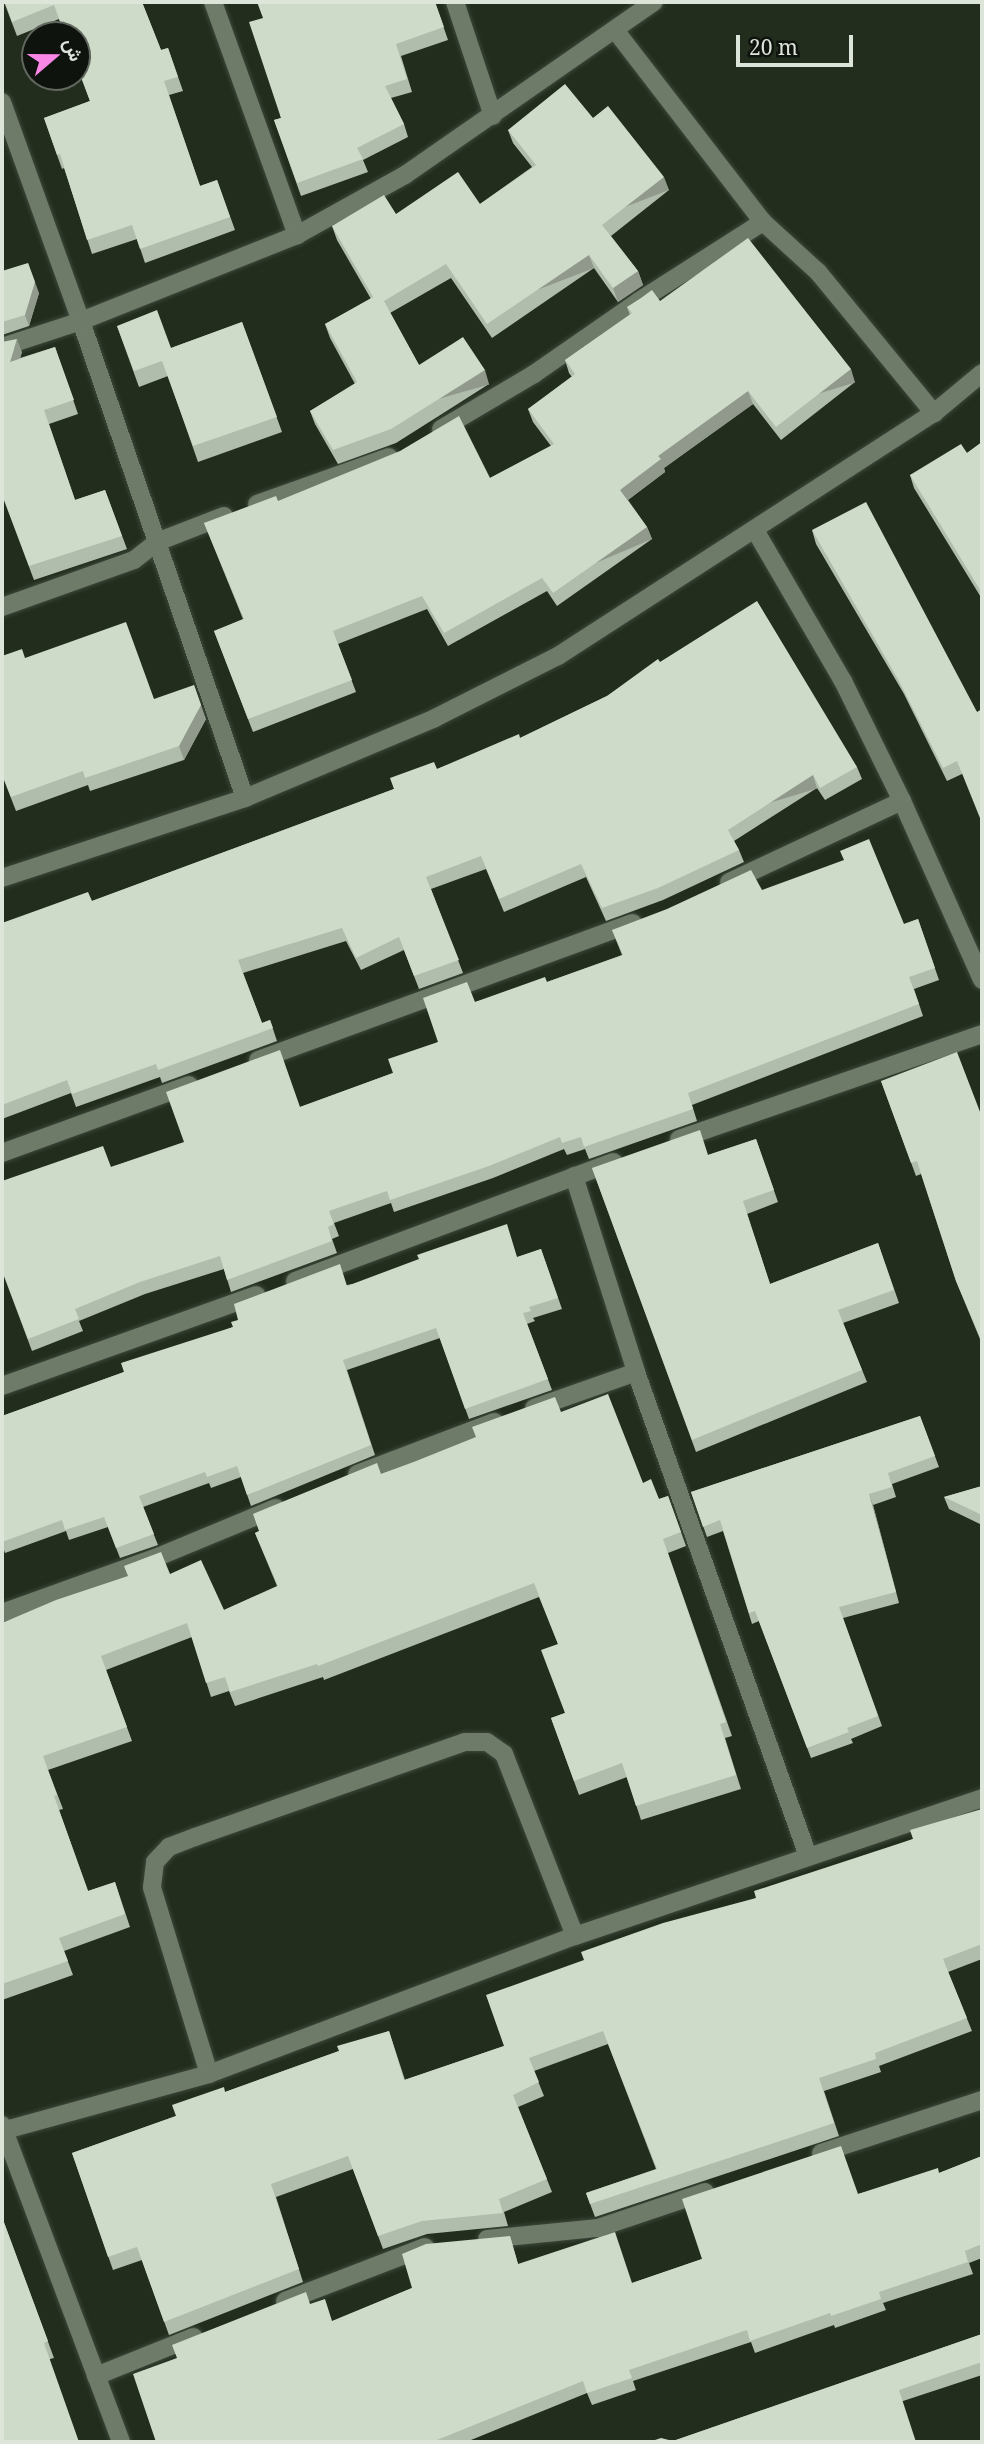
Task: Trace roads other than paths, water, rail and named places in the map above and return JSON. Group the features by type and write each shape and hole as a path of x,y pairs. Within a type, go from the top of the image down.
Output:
{"street":[{"path":"213,2 297,235"},
{"path":"455,2 492,116"},
{"path":"2,347 81,321 297,235 405,175 654,2"},
{"path":"615,30 763,222 818,272 934,413"},
{"path":"2,102 81,321 244,799"},
{"path":"422,440 534,374 639,301 763,222"},
{"path":"2,878 244,799 435,718 558,656 659,588 755,530 934,413 982,373"},
{"path":"2,607 134,560 157,542 401,453"},
{"path":"755,530 843,681 902,801 982,980"},
{"path":"716,888 902,801"},
{"path":"235,1068 654,916"},
{"path":"666,1144 982,1034"},
{"path":"2,1153 210,1077"},
{"path":"2,1386 222,1308 626,1157"},
{"path":"573,1175 636,1372 808,1856"},
{"path":"345,1479 636,1372"},
{"path":"2,1614 155,1558 294,1500"},
{"path":"209,2074 152,1887 155,1862 169,1847 465,1742 487,1742 504,1754 575,1936"},
{"path":"121,2442 2,2128 209,2074 575,1936 982,1798"},
{"path":"810,2157 982,2100"},
{"path":"468,2241 598,2228 718,2188"},
{"path":"266,2309 428,2245 441,2244"},
{"path":"96,2376 216,2328"}]}
